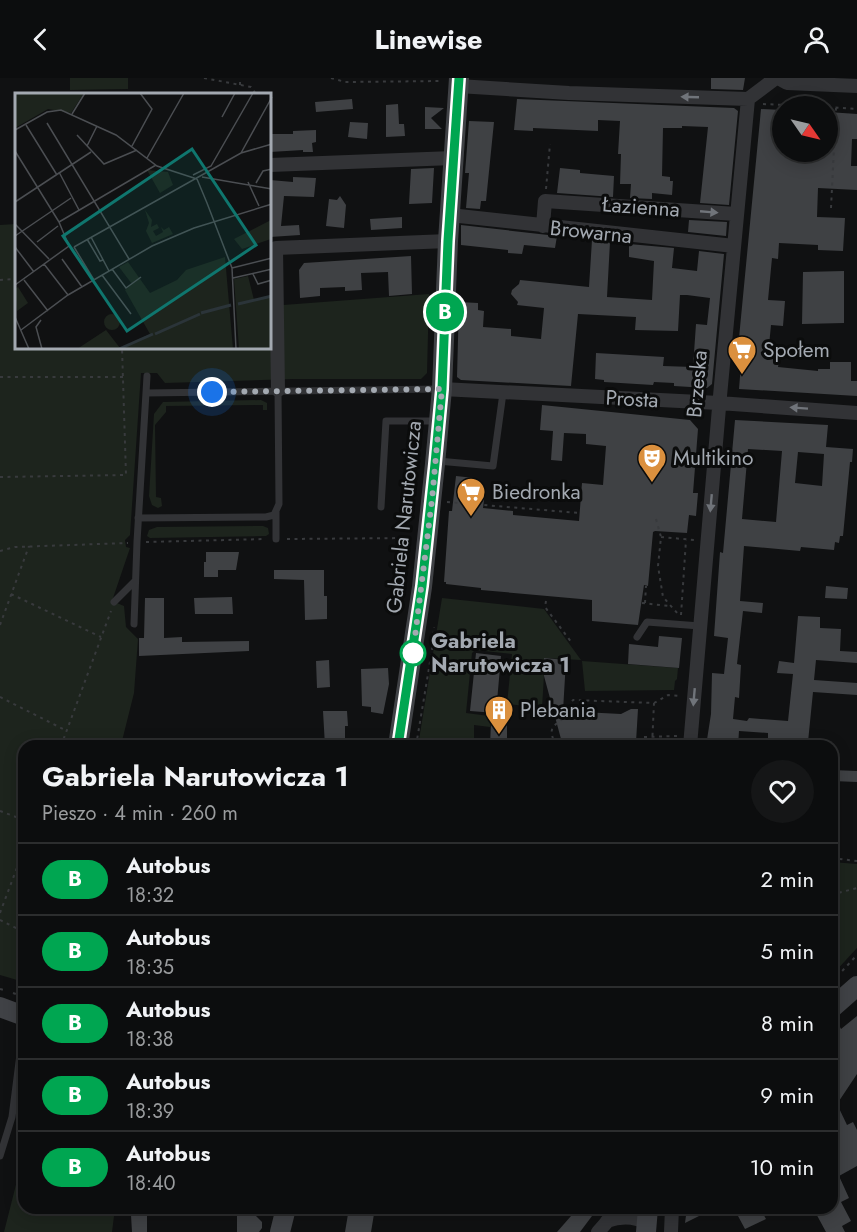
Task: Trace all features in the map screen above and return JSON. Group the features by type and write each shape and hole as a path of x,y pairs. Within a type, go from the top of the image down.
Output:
{"street":[{"path":"568,93 569,78"},
{"path":"454,82 568,93 748,101 777,78 787,83 857,86"},
{"name":"Gabriela Narutowicza","path":"399,740 416,631 436,461 442,389 453,158 454,82"},
{"name":"Brzeska","path":"690,740 736,214 748,101"},
{"path":"272,165 453,158"},
{"path":"543,226 545,201"},
{"name":"Łazienna","path":"545,201 736,214"},
{"name":"Browarna","path":"450,215 734,246"},
{"path":"278,390 276,248 448,241"},
{"name":"Prosta","path":"442,389 719,403 857,413"},
{"path":"838,1003 857,986"},
{"path":"0,1007 18,1014"},
{"path":"280,1232 284,1214"},
{"path":"598,1232 613,1214"},
{"path":"670,1232 672,1214"},
{"path":"607,1221 617,1217 647,1221"}],"lane":[{"path":"134,624 147,376"},
{"path":"146,393 442,389"},
{"path":"276,539 276,513 279,504 278,390"},
{"path":"436,461 493,466 503,393"},
{"path":"381,507 386,421 439,421"},
{"path":"138,518 271,517 276,513"},
{"path":"114,602 135,581"},
{"path":"637,637 648,622 700,626"},
{"path":"0,1156 12,1117 18,1070"}],"path":[{"path":"204,78 251,87 255,93"},
{"path":"240,78 240,85"},
{"path":"331,78 345,82 454,82"},
{"path":"748,101 772,103"},
{"path":"838,108 857,109"},
{"path":"545,201 550,144"},
{"path":"831,208 833,162"},
{"path":"0,280 15,279"},
{"path":"0,477 126,475 122,350"},
{"path":"0,377 123,377"},
{"path":"432,500 579,513"},
{"path":"656,519 661,537 658,566 663,597 681,617 686,540"},
{"path":"661,537 696,541"},
{"path":"0,550 29,546 137,542"},
{"path":"0,625 29,546"},
{"path":"646,585 644,603 670,606"},
{"path":"11,594 101,637"},
{"path":"546,601 545,608 572,643"},
{"path":"63,740 114,602"},
{"path":"554,740 553,726 565,716 573,700 654,703 669,695 681,696"},
{"path":"0,698 67,731"},
{"path":"653,740 654,703"},
{"path":"644,737 677,736 678,726"},
{"path":"0,811 18,818"},
{"path":"838,859 856,862"},
{"path":"0,913 18,865"},
{"path":"838,893 857,888"},
{"path":"0,920 18,929"},
{"path":"838,976 857,955"}],"shaded area":[{"path":"70,78 128,78 128,89 70,90"},
{"path":"15,224 15,350 272,350 272,306 429,294 427,373 421,379 293,379 165,383 157,373 141,373 130,535 125,540 126,547 130,548 112,601 124,606 126,627 138,639 134,693 122,740 18,740 18,980 0,975 0,225"},
{"path":"261,400 267,403 267,410 263,410 263,405 166,406 166,412 155,425 156,497 161,498 162,506 158,508 152,505 149,496 154,414 163,402"},
{"path":"263,526 268,528 269,534 266,536 150,538 147,536 149,530 157,527"},
{"path":"442,598 544,609 581,660 545,658 542,708 507,704 512,654 475,650 472,653 466,713 505,718 507,723 491,723 490,727 474,725 474,740 419,740"},
{"path":"582,661 678,668 677,679 674,690 585,691"},
{"path":"838,862 857,864 857,948 838,969"},
{"path":"18,1177 18,1214 114,1214 112,1232 4,1232"}],"building":[{"path":"711,78 745,78 743,90 711,89"},
{"path":"352,99 353,109 316,112 315,102"},
{"path":"517,99 734,108 738,111 729,205 700,203 708,127 663,128 662,176 670,177 670,181 673,181 672,195 652,193 652,199 630,198 631,184 620,184 621,154 618,154 620,121 598,120 598,131 533,128 533,131 514,130"},
{"path":"398,104 399,124 404,124 405,136 386,137 386,105"},
{"path":"425,107 444,108 431,118 442,129 425,129"},
{"path":"761,109 772,110 772,162 838,162 838,113 857,114 857,139 852,139 851,166 857,166 857,190 818,188 817,217 845,218 843,251 818,250 818,245 779,243 778,259 772,258 768,300 785,301 783,326 771,325 768,356 780,356 778,367 818,371 818,369 830,369 830,362 851,362 851,381 857,381 857,396 739,389 743,339 739,338"},
{"path":"469,121 494,122 486,201 481,201 480,209 466,208 469,173 465,173"},
{"path":"350,122 368,123 367,139 348,137"},
{"path":"316,130 316,142 312,143 313,152 303,152 303,150 272,152 272,134 293,134 293,131"},
{"path":"434,168 432,203 409,204 411,169"},
{"path":"560,168 580,170 580,173 614,176 613,197 557,193"},
{"path":"293,177 316,178 314,197 284,196 281,226 299,225 300,235 272,237 272,180 293,182"},
{"path":"340,196 346,205 344,228 326,226 329,199 337,200"},
{"path":"402,217 402,228 371,230 370,219"},
{"path":"689,220 727,222 726,236 688,232"},
{"path":"461,225 557,236 555,248 524,245 522,254 508,253 508,250 461,245"},
{"path":"592,240 610,242 607,297 652,300 654,261 629,257 629,244 674,248 672,268 697,271 699,251 724,254 712,384 707,388 674,386 674,383 654,382 653,385 604,382 604,380 595,379 596,353 664,357 663,366 693,367 696,324 707,325 710,298 687,295 680,295 678,331 635,330 636,317 578,314 571,386 461,380 457,377 459,302 478,303 478,310 484,311 483,327 511,329 511,336 541,339 544,308 517,305 518,302 511,294 512,290 520,280 589,287"},
{"path":"411,256 412,294 389,296 388,272 361,273 362,290 345,291 345,287 320,288 320,296 300,298 299,270 304,263"},
{"path":"844,271 844,323 802,324 803,272"},
{"path":"542,405 690,420 698,429 693,493 698,493 696,516 689,515 687,533 653,532 648,586 644,585 638,625 592,621 592,600 481,590 481,588 444,582 449,511 452,511 456,476 474,478 472,491 485,492 483,508 513,511 513,515 579,521 582,483 603,485 606,446 586,444 586,434 564,433 562,461 551,460 553,431 540,430"},
{"path":"735,420 828,425 826,447 853,449 843,536 840,536 839,543 835,542 834,550 801,547 800,551 744,546 740,601 763,603 762,613 743,611 737,664 741,665 739,698 735,697 733,719 788,721 793,674 777,673 779,661 794,663 798,616 820,617 820,628 841,629 840,651 857,652 857,663 816,660 814,680 857,683 857,695 813,692 808,740 768,738 768,733 739,731 738,740 707,740 711,714 712,673 724,674 728,638 714,636 720,552 723,553","holes":["748,449 782,451 776,522 742,519","798,452 824,454 822,486 795,483"]},
{"path":"206,552 239,552 236,570 218,570 218,577 204,577"},
{"path":"274,570 324,570 327,619 305,620 304,580 274,579"},
{"path":"826,586 848,588 847,599 825,598"},
{"path":"232,597 233,614 195,614 194,598"},
{"path":"145,598 164,598 164,638 182,637 182,642 249,641 249,651 139,656 139,638 144,638"},
{"path":"659,636 682,638 679,668 628,664 629,644 658,647"},
{"path":"476,653 501,656 496,713 470,711"},
{"path":"544,658 566,660 563,711 621,714 631,709 638,709 636,740 562,740 544,676"},
{"path":"329,660 330,687 317,688 316,661"},
{"path":"388,668 389,684 383,714 371,712 371,707 362,706 361,669"},
{"path":"323,711 347,711 348,726 345,726 345,740 325,740"},
{"name":"Plebania","path":"491,723 507,724 507,740 490,740"},
{"path":"838,770 857,771 857,782 838,781"},
{"path":"857,1016 857,1074 838,1102 838,1023 841,1029"},
{"path":"838,1106 847,1125 853,1122 857,1130 857,1166 839,1176 849,1198 841,1202 851,1221 842,1226 845,1232 826,1232 816,1214 838,1214"},
{"path":"147,1214 147,1232 132,1232 131,1215"},
{"path":"237,1214 254,1214 262,1222 259,1232 237,1232"},
{"path":"348,1214 374,1214 371,1232 345,1232"},
{"path":"573,1214 594,1214 580,1232 557,1232"},
{"path":"686,1214 703,1214 685,1223"},
{"path":"763,1214 766,1219 745,1229 738,1216"}],"bus line":[{"name":"B","path":"399,740 432,500 442,389 448,241 459,78"}],"place":[{"name":"Społem","path":"742,376"},
{"name":"Multikino","path":"652,484"},
{"name":"Biedronka","path":"471,518"},
{"name":"Gabriela Narutowicza 1","path":"413,653"},
{"name":"Plebania","path":"499,736"}],"route":[{"path":"212,392 380,388 442,389 432,500 413,653"}]}
